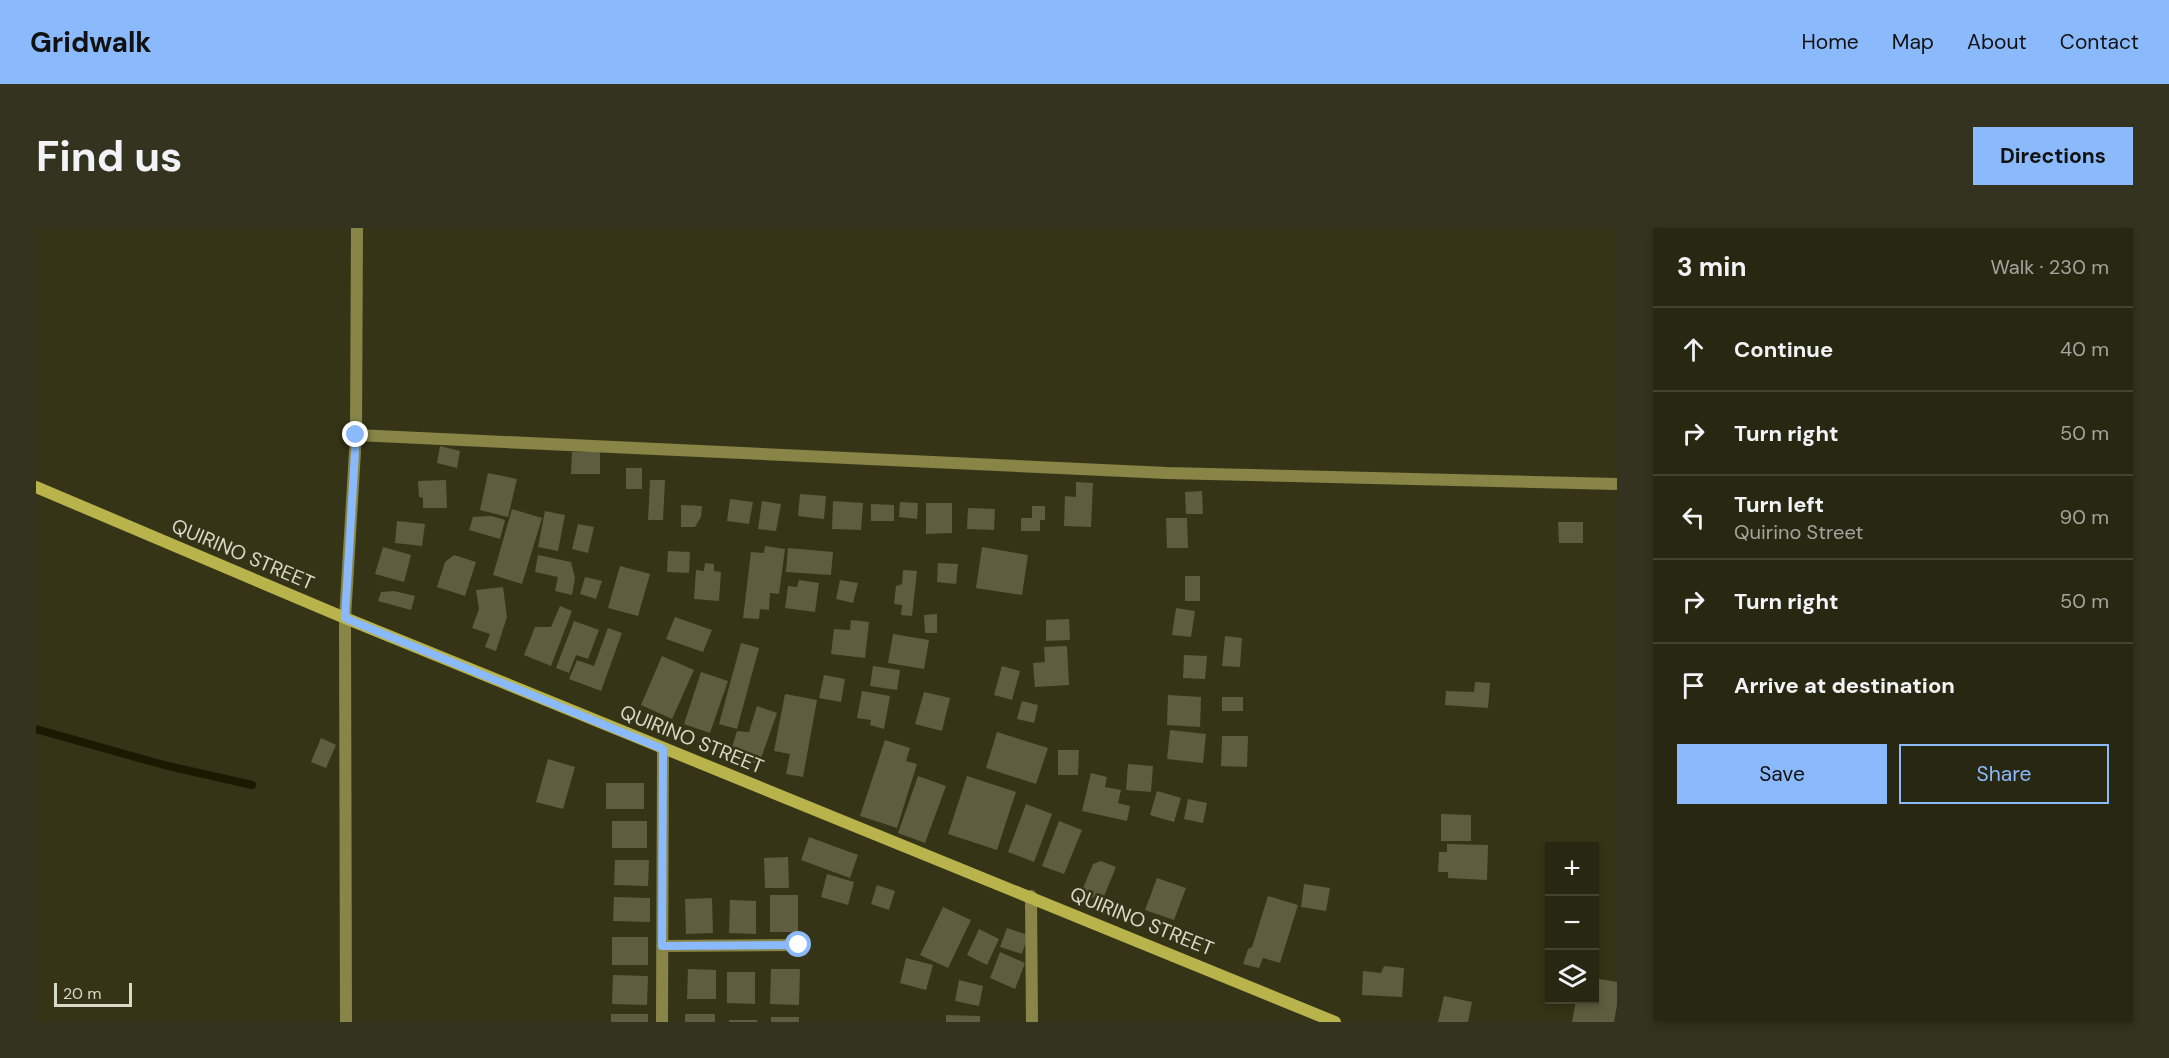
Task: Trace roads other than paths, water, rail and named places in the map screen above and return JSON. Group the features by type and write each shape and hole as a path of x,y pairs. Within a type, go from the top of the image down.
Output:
{"street":[{"path":"346,1022 345,618 356,435 357,228"},
{"path":"356,435 1167,473 1617,484"},
{"name":"QUIRINO STREET","path":"36,487 663,749 1030,896 1335,1022"},
{"path":"662,1022 663,749"},
{"path":"1030,896 1032,1022"},
{"path":"662,946 799,945"}],"waterway":[{"path":"36,729 164,765 252,785"}]}
